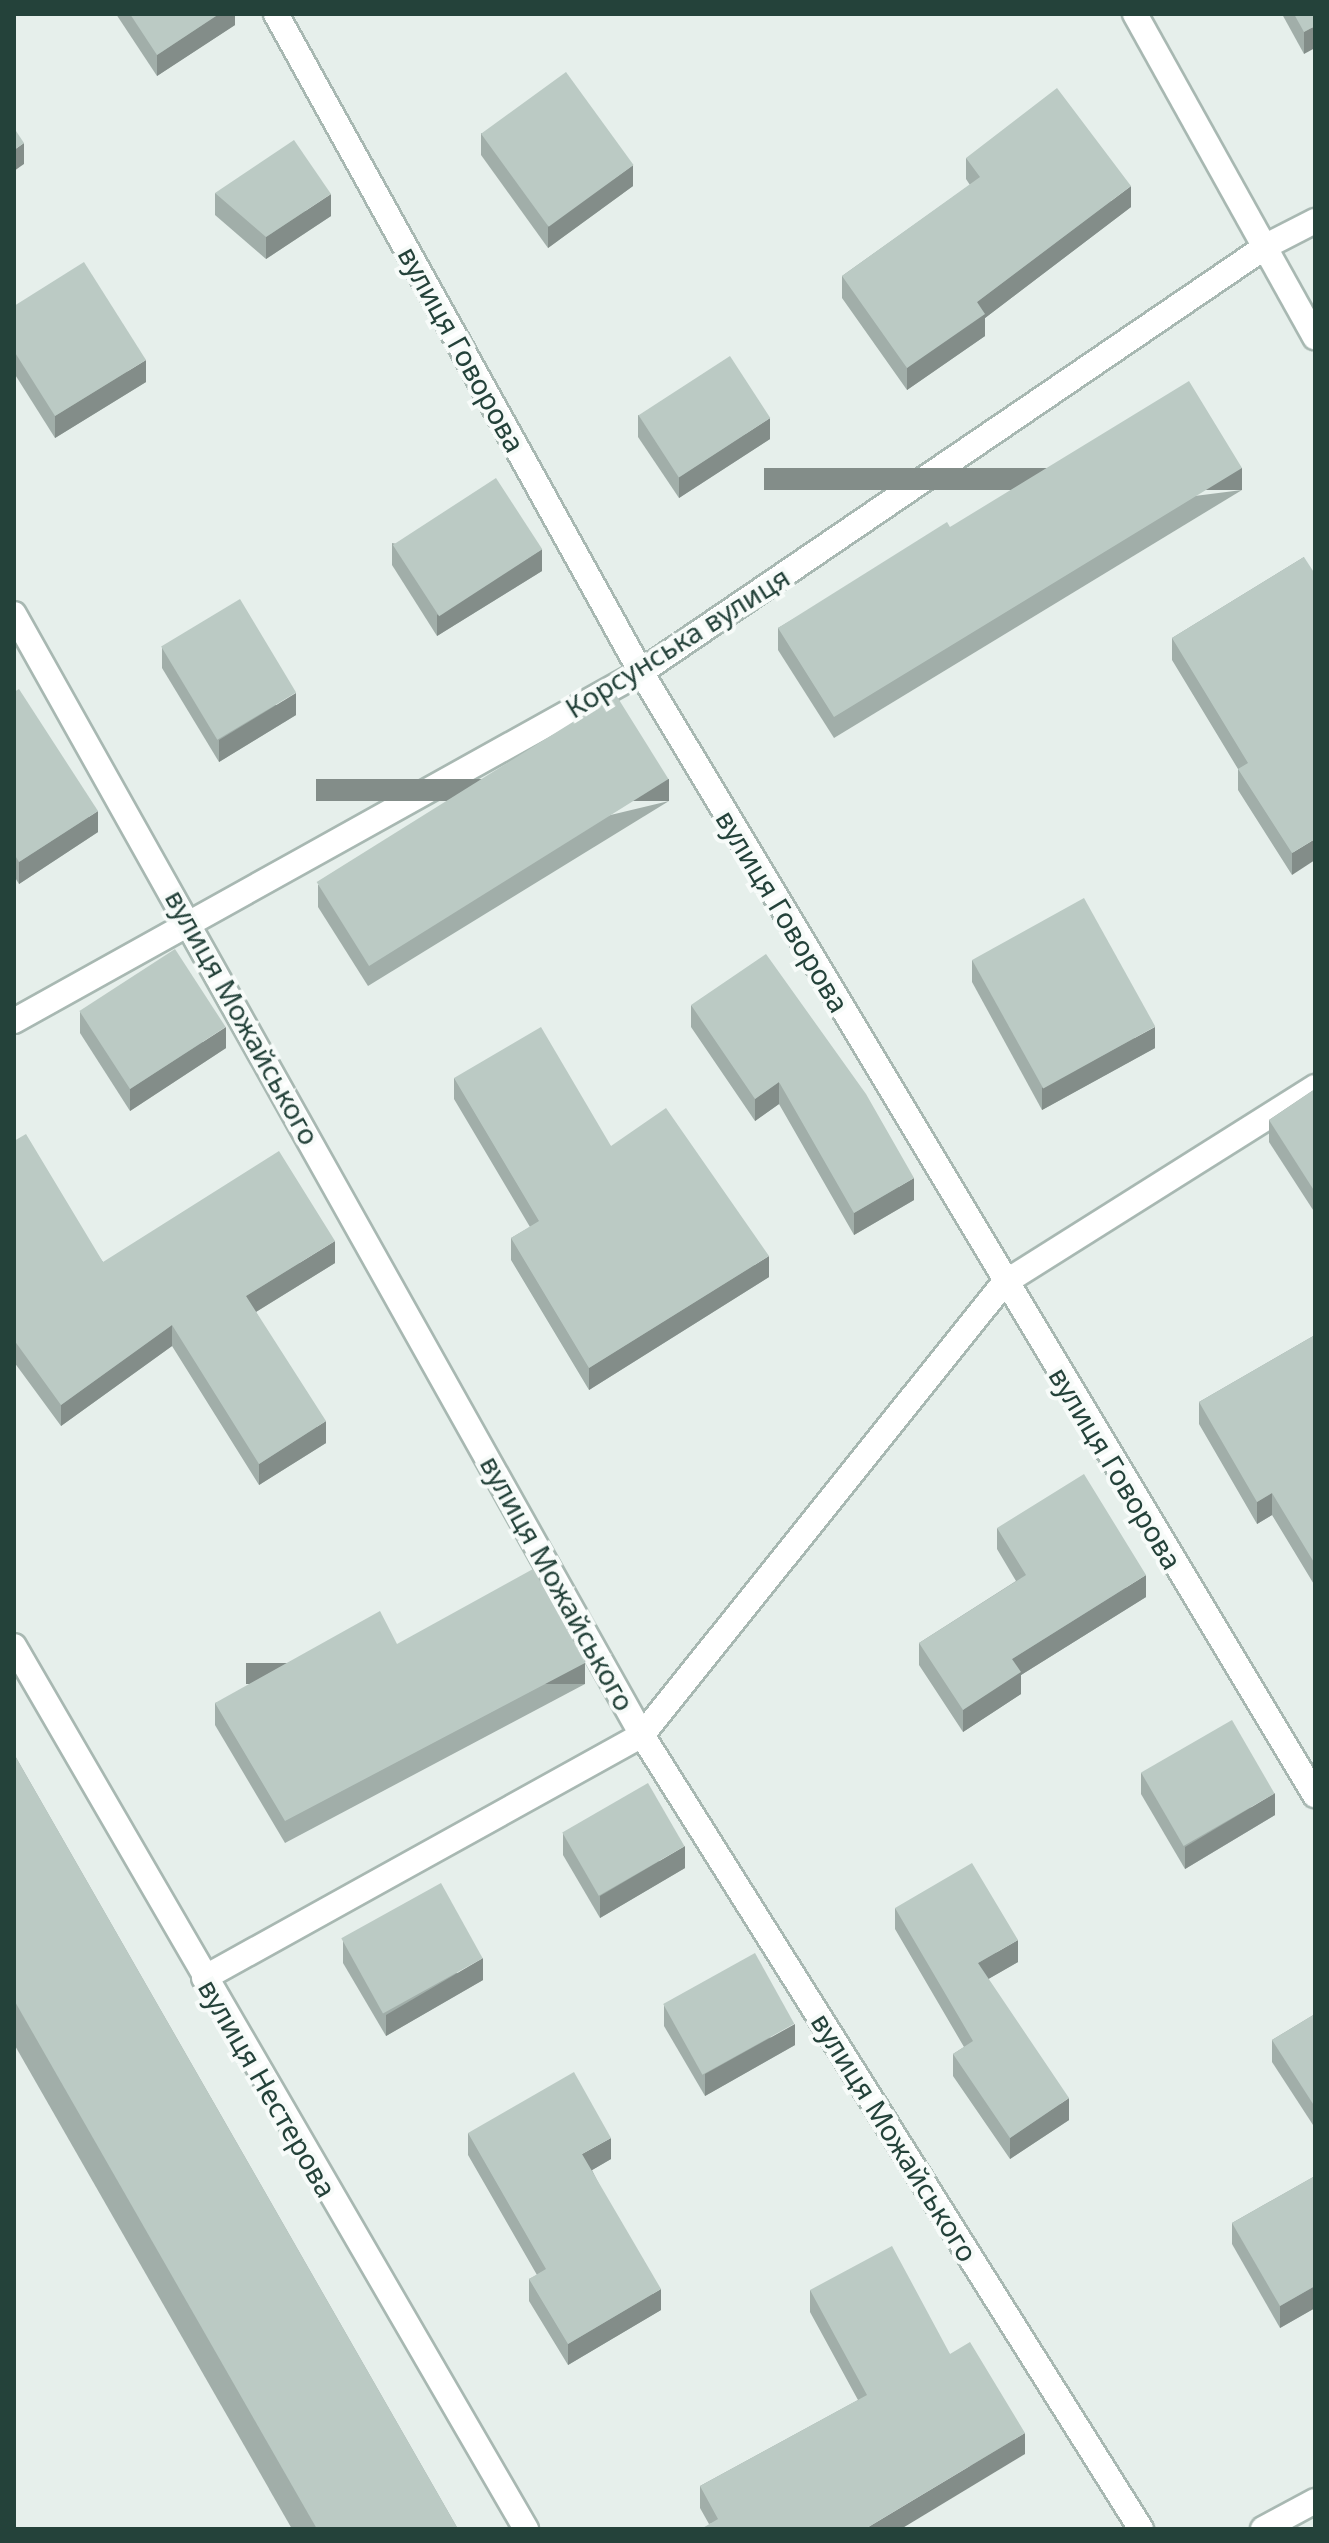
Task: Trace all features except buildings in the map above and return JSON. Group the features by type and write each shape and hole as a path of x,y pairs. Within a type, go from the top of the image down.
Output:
{"street":[{"name":"вулиця Говорова","path":"276,14 641,672 1004,1283 1315,1795"},
{"path":"1135,14 1268,245 1315,337"},
{"name":"Корсунська вулиця","path":"14,1021 641,672 1268,245 1315,221"},
{"name":"вулиця Можайського","path":"14,614 191,922 642,1735 1141,2529"},
{"path":"204,1978 642,1735 1004,1283 1315,1087"},
{"name":"вулиця Нестерова","path":"14,1646 526,2529"},
{"path":"1263,2529 1315,2501"}]}
